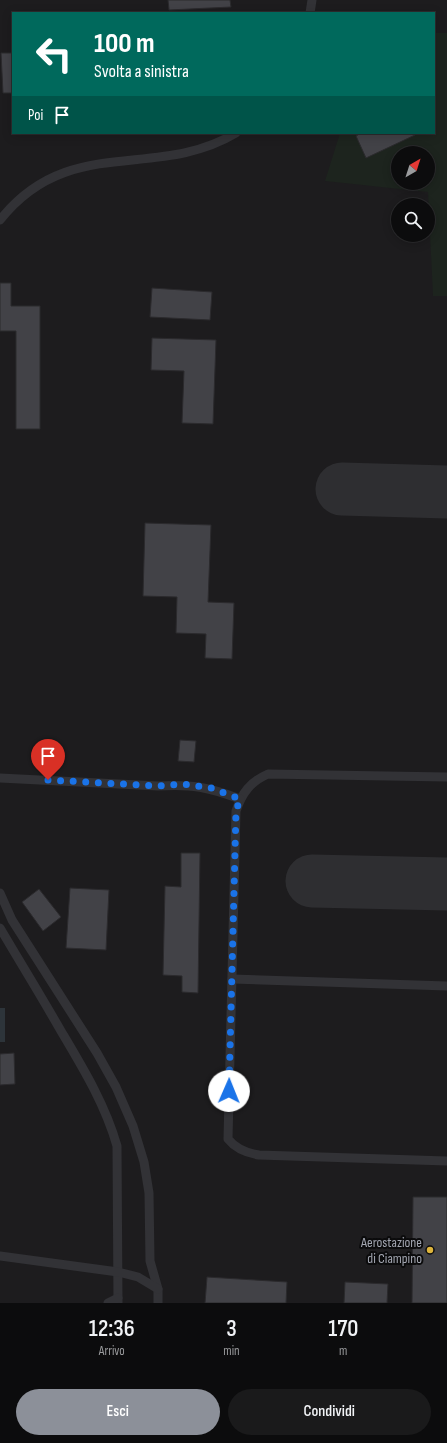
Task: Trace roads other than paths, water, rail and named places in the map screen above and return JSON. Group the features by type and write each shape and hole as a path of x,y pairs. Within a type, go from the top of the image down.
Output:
{"lane":[{"path":"310,12 312,0"},
{"path":"0,220 25,194 50,178 64,172 106,162 189,152 223,141 234,134"},
{"path":"447,777 268,774 248,785 240,799 236,811 228,1139 232,1144 248,1153 259,1155 447,1161"},
{"path":"0,778 158,786 183,784 211,788 240,799"},
{"path":"0,893 12,920 116,1087 133,1126 144,1162 148,1192 150,1261 158,1290 158,1303"},
{"path":"0,928 102,1102 117,1146 118,1301 108,1303"},
{"path":"232,979 447,986"},
{"path":"0,1256 118,1272 138,1277 158,1290"}],"place":[{"name":"Aerostazione di Ciampino","path":"430,1250"}]}
